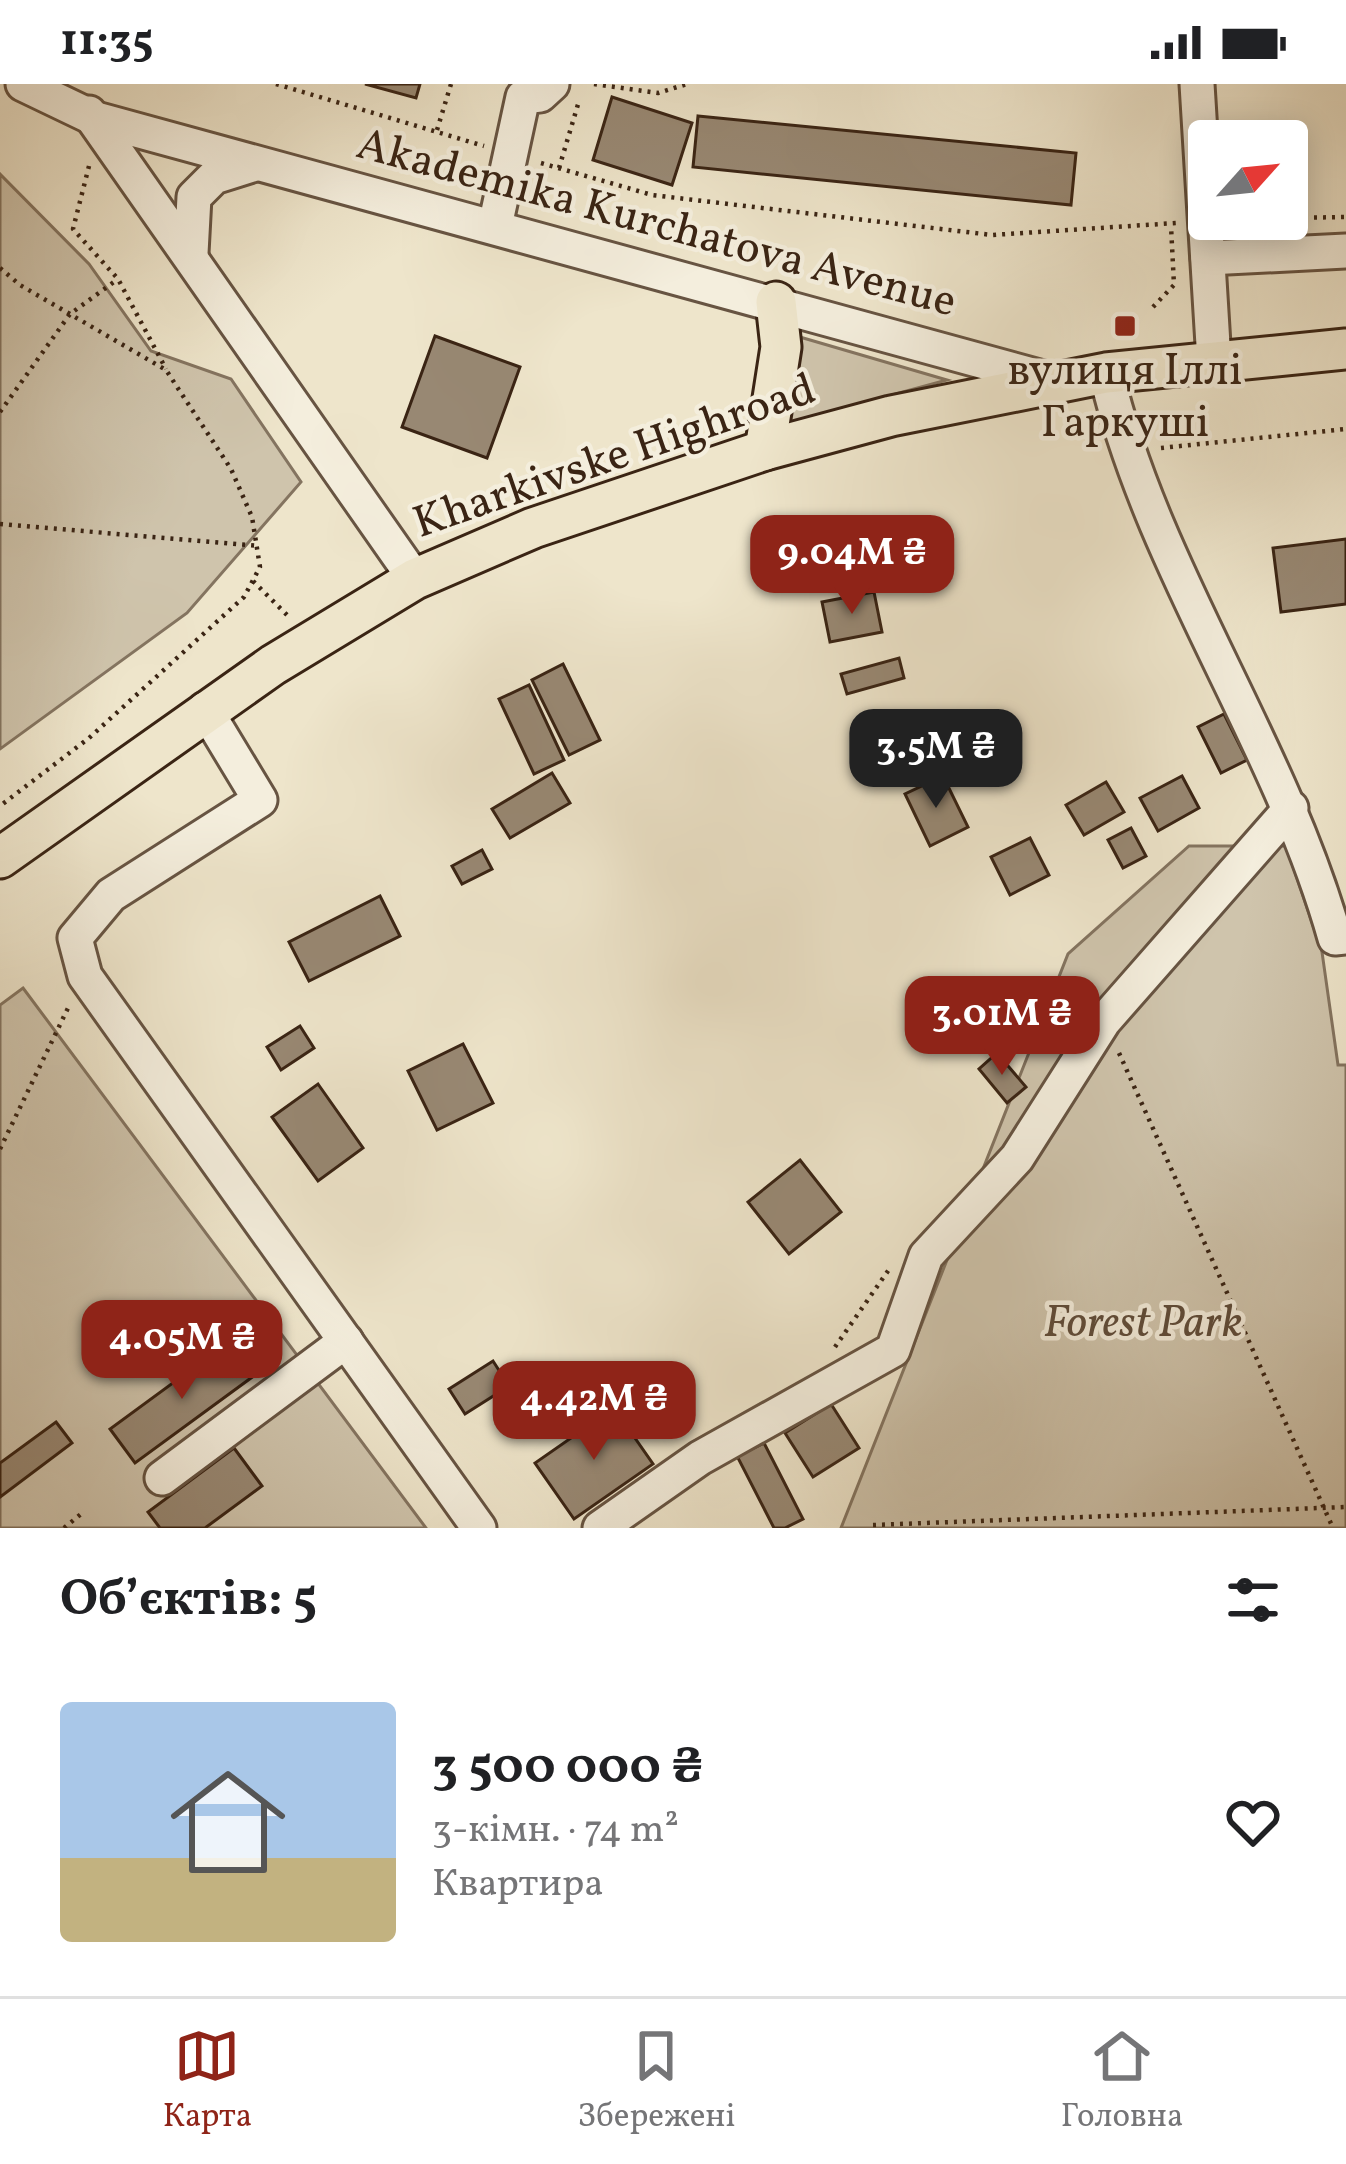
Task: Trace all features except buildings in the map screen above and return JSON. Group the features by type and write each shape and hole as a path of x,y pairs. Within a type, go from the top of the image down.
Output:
{"main road":[{"path":"765,450 781,347 776,302"},
{"name":"Kharkivske Highroad","path":"0,857 205,709 415,578 533,528 765,450 1054,381 1346,350"}],"street":[{"name":"Akademika Kurchatova Avenue","path":"22,84 96,119 1054,381"},
{"name":"Akademika Kurchatova Avenue","path":"58,84 96,119"},
{"path":"1198,84 1200,120"},
{"path":"495,226 527,88"},
{"path":"96,119 415,578"},
{"path":"191,253 194,196 214,177 255,164"},
{"path":"1207,240 1214,361"},
{"path":"1208,258 1346,250"},
{"path":"1106,373 1126,452 1291,808 1335,938 1346,937"},
{"path":"205,709 260,800 111,895 75,938 85,976 478,1528"},
{"path":"600,1528 700,1458 893,1350 926,1256 1018,1158 1104,1021 1291,808"},
{"path":"163,1478 346,1341"}],"path":[{"path":"276,84 652,194 992,235 1188,222"},
{"path":"436,132 451,84"},
{"path":"559,168 584,84"},
{"path":"594,84 658,93 687,84"},
{"path":"0,806 89,737 244,597 260,567 259,546 231,469 166,370 118,279 73,229 96,119"},
{"path":"1308,218 1346,217"},
{"path":"1153,308 1174,285 1170,223"},
{"path":"0,268 166,370"},
{"path":"0,412 70,314 118,279"},
{"path":"1172,446 1346,429"},
{"path":"0,524 259,546"},
{"path":"253,581 313,641"},
{"path":"0,1149 25,1088 85,976"},
{"path":"1104,1021 1333,1528"},
{"path":"873,1525 1346,1507"},
{"path":"64,1528 81,1514"}],"green space":[{"path":"0,174 89,264 151,351 231,379 301,482 187,613 0,749"},
{"path":"793,335 947,380 789,423"},
{"name":"Forest Park","path":"1189,846 1286,846 1322,952 1338,1065 1346,1065 1346,1528 841,1528 1068,954"},
{"path":"23,988 426,1528 0,1528 0,1005"}],"place":[{"name":"вулиця Іллі Гаркуші","path":"1125,326"}]}
